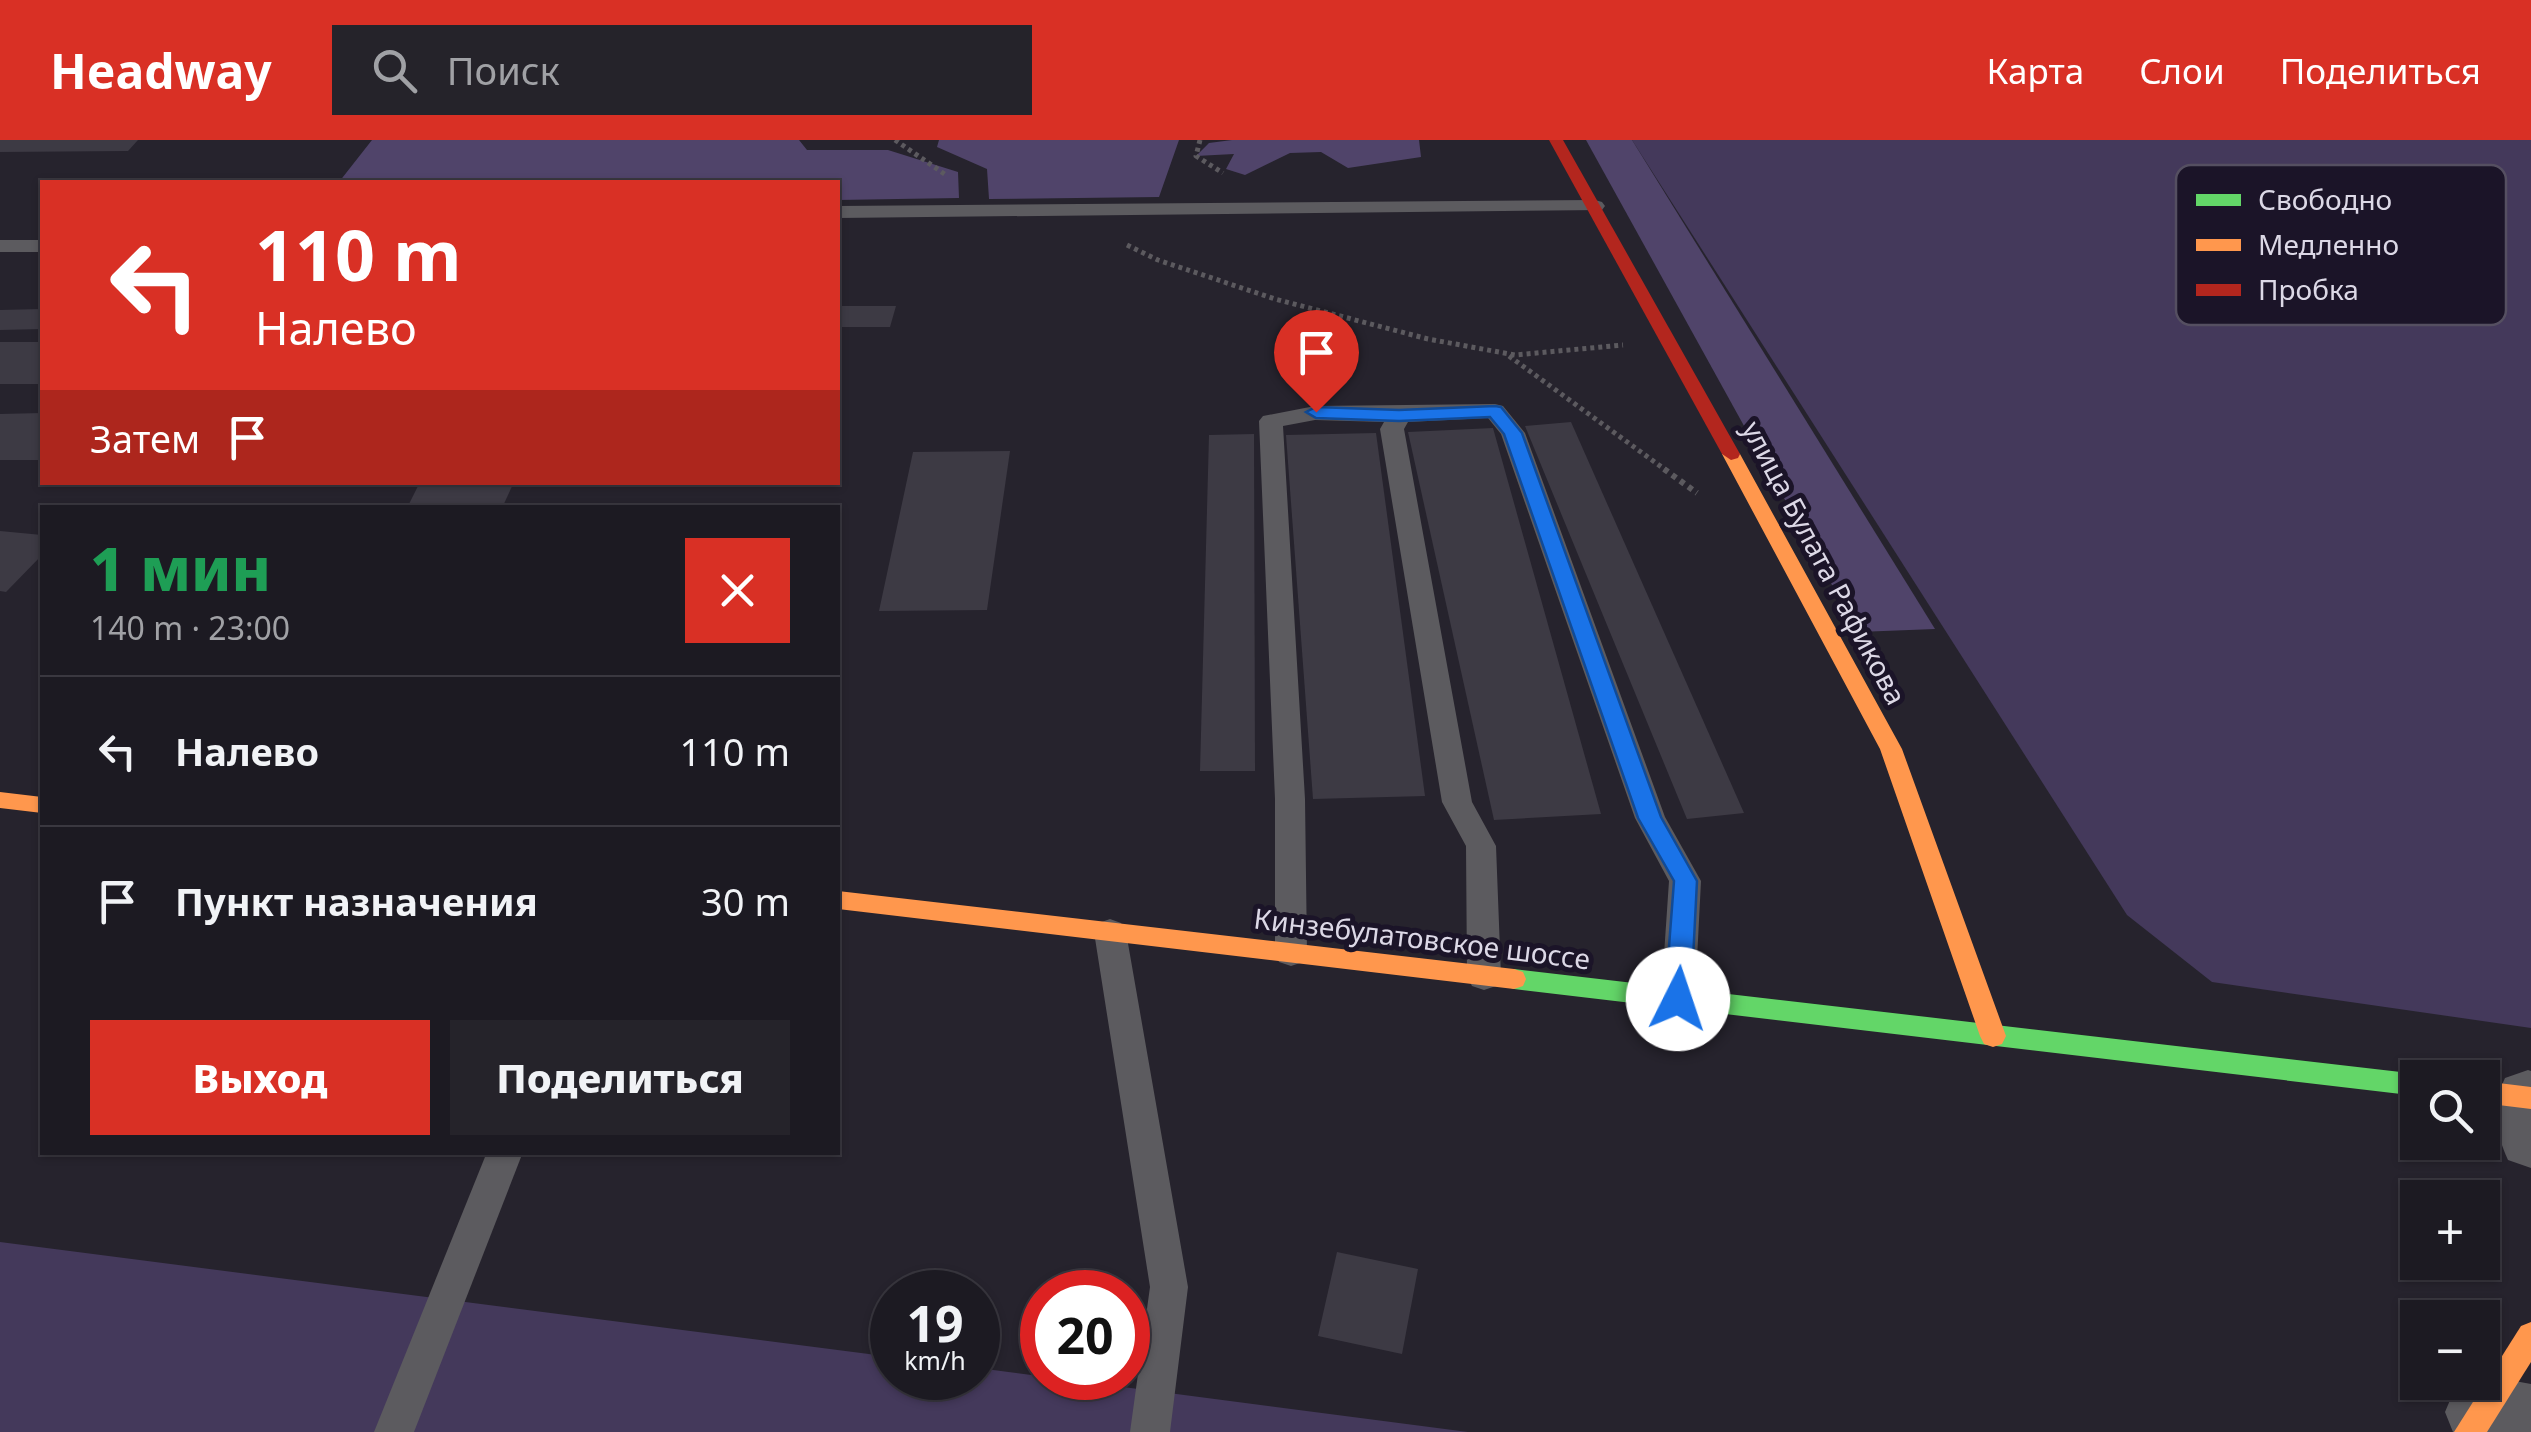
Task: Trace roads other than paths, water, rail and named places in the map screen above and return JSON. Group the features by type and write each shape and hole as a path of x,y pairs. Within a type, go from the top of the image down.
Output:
{"street":[{"name":"улица Булата Рафикова","path":"1556,140 1891,749 1992,1036"},
{"path":"0,800 40,805"},
{"name":"Кинзебулатовское шоссе","path":"840,900 2400,1083"},
{"path":"2494,1421 2531,1336"}],"lane":[{"path":"840,212 1595,206"},
{"path":"0,246 40,246"},
{"path":"1291,954 1290,799 1271,421 1316,412 1399,416 1495,411 1513,433 1650,818 1686,881 1678,999"},
{"path":"1399,416 1392,429 1457,802 1481,846 1484,976"},
{"path":"1110,932 1168,1287 1150,1432"},
{"path":"394,1432 504,1155"}]}
